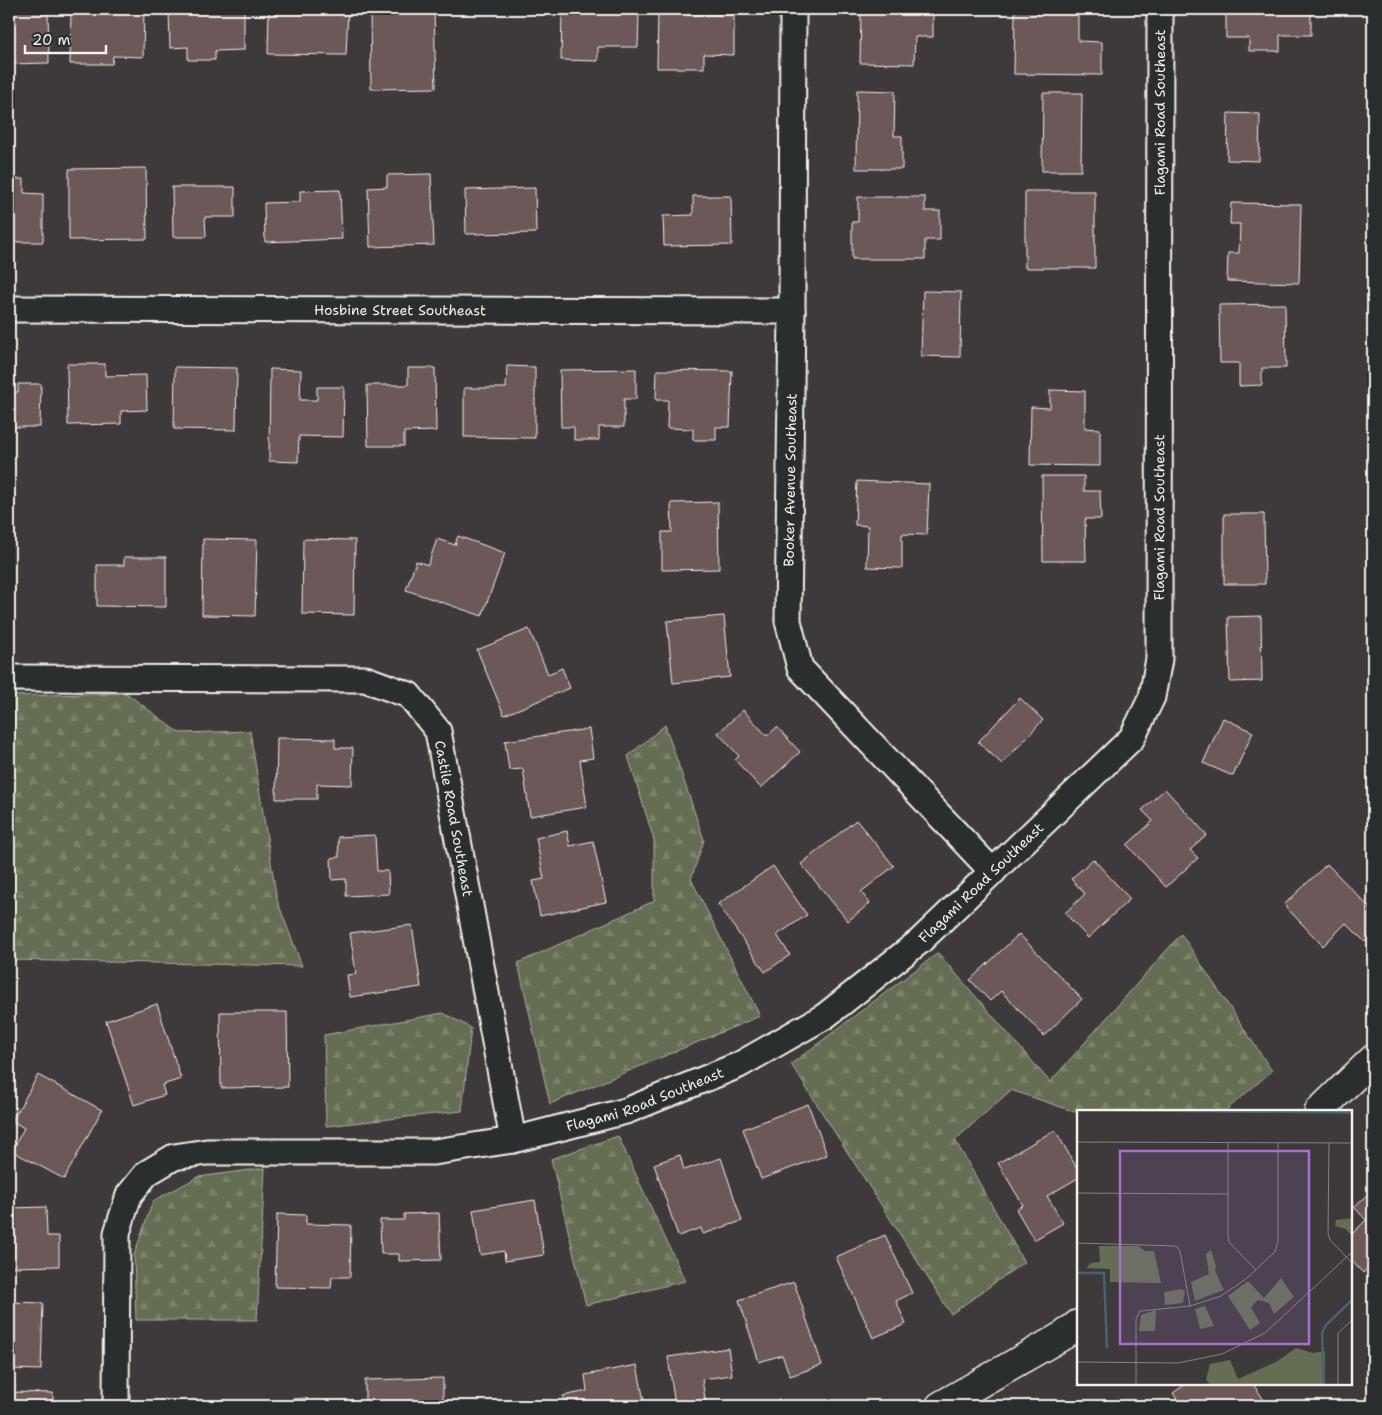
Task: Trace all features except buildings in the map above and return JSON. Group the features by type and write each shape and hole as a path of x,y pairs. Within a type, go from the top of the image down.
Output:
{"street":[{"name":"Booker Avenue Southeast","path":"793,9 788,621 800,668 993,872"},
{"name":"Flagami Road Southeast","path":"116,1406 117,1233 129,1195 148,1173 174,1157 207,1152 434,1152 513,1140 626,1111 739,1065 824,1016 920,941 1132,738 1152,697 1159,659 1160,9"},
{"name":"Hosbine Street Southeast","path":"9,309 792,311"},
{"name":"Castile Road Southeast","path":"9,678 365,679 409,695 438,730 513,1140"},
{"path":"1320,1110 1373,1058"},
{"path":"940,1406 1064,1335 1077,1325"}],"green space":[{"path":"126,693 180,733 250,731 277,900 302,966 9,960 9,696"},
{"path":"665,725 704,840 691,879 760,1016 550,1104 518,963 654,901 654,840 628,756"},
{"path":"1181,934 1272,1071 1226,1110 1077,1110 1077,1113 1011,1090 955,1140 1024,1262 951,1314 791,1064 938,953 1050,1082"},
{"path":"443,1013 471,1028 462,1111 326,1126 324,1035"},
{"path":"618,1136 685,1281 586,1305 551,1159"},
{"path":"265,1168 257,1320 136,1320 134,1255 153,1201 198,1177"}]}
